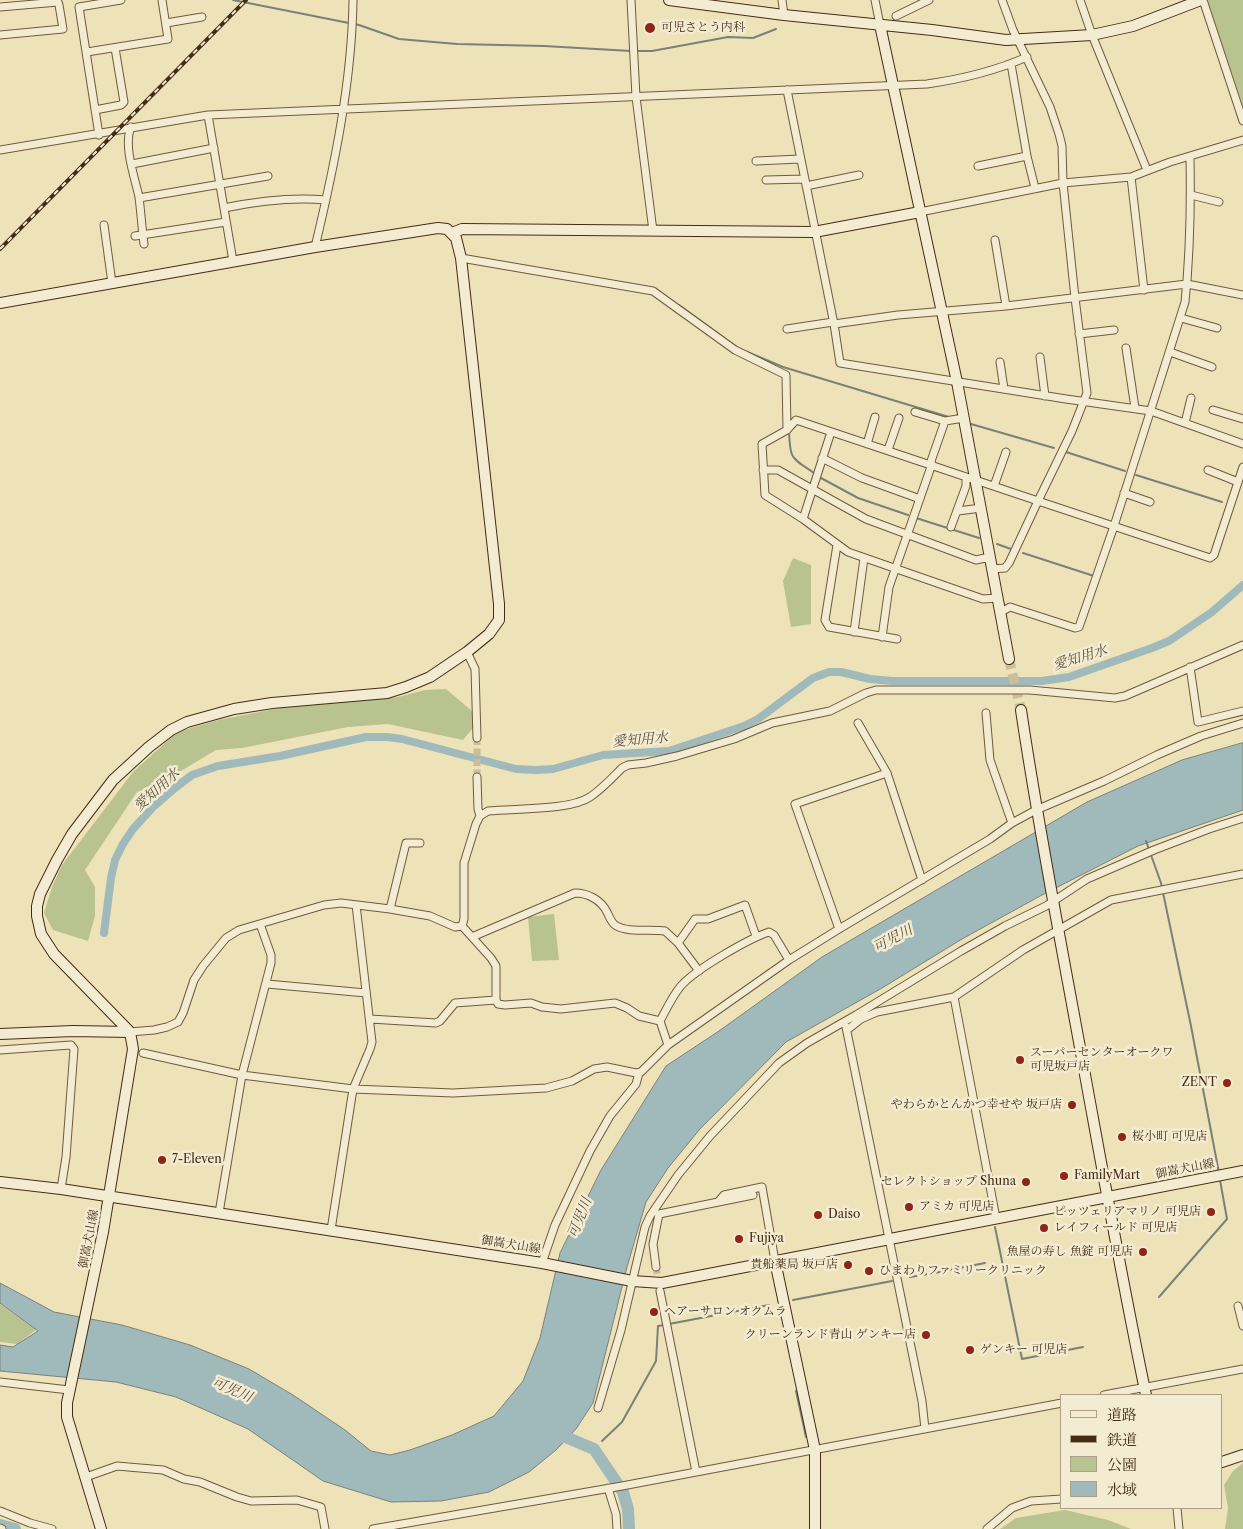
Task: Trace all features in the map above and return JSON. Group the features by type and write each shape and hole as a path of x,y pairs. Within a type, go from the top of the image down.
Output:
{"street":[{"path":"99,134 86,64 88,58 79,7 121,0"},
{"path":"87,52 168,39 162,0"},
{"path":"315,247 343,109 353,29 353,0"},
{"path":"632,0 636,97 653,231"},
{"path":"669,0 1006,40 1092,35 1133,26 1202,0 1243,121"},
{"path":"782,0 784,15"},
{"path":"875,0 957,382 964,418 971,479 982,508 990,564 1009,659"},
{"path":"896,16 929,0"},
{"path":"763,470 778,470 866,519 907,536 976,560 985,558 990,564 1005,568 1009,562 1085,401 1086,388 1063,183 1060,134 1027,57 1012,30 1002,0"},
{"path":"1080,0 1092,35 1147,170"},
{"path":"0,7 58,2 60,5 62,29 0,35"},
{"path":"166,23 202,17"},
{"path":"95,110 121,105 124,102 115,48"},
{"path":"0,150 208,114 893,86 953,80 1011,64 1027,57"},
{"path":"1011,64 1027,156 1035,188"},
{"path":"787,90 814,232 834,323 840,363 1151,411 1243,444"},
{"path":"208,114 233,261"},
{"path":"131,127 129,146 139,198 139,235 144,244"},
{"path":"452,232 462,229 814,232 1063,183 1131,177 1147,170 1243,140"},
{"path":"132,164 214,148"},
{"path":"978,166 1027,156"},
{"path":"1000,612 1010,606 1075,628 1079,626 1114,526 1185,302 1191,195 1190,157"},
{"path":"756,161 800,160"},
{"path":"766,180 805,183 859,175"},
{"path":"139,198 268,176"},
{"path":"1131,177 1144,290"},
{"path":"1191,195 1219,202"},
{"path":"224,208 268,200 308,198 326,200"},
{"path":"139,235 226,222"},
{"path":"104,225 112,283"},
{"path":"0,303 315,247 438,228 447,229 452,232 456,238 461,258 499,604 499,620 489,634 467,652 430,677 386,693 234,709 187,722 171,730 113,780 72,834 40,894 37,906 41,934 54,954 130,1032 133,1049 109,1197 0,1182"},
{"path":"995,240 1006,306"},
{"path":"461,258 653,291 735,350 786,375 787,430"},
{"path":"787,329 898,315 942,313 1006,306 1187,284 1243,295"},
{"path":"1181,318 1218,328"},
{"path":"1079,334 1114,330"},
{"path":"1126,348 1134,408"},
{"path":"1170,352 1212,367"},
{"path":"1040,357 1045,396"},
{"path":"1000,362 1004,389"},
{"path":"1185,423 1191,398"},
{"path":"1213,410 1243,419"},
{"path":"915,412 945,420 964,418"},
{"path":"867,444 875,418"},
{"path":"888,450 899,418"},
{"path":"997,598 983,599 864,558 848,552 837,545 803,518 765,495 762,444 787,430 796,420 1210,558 1214,555 1243,467"},
{"path":"882,636 889,587 945,420"},
{"path":"803,518 831,432"},
{"path":"994,486 1006,452"},
{"path":"822,458 862,478 920,499"},
{"path":"1208,470 1238,482"},
{"path":"951,528 966,486 971,479"},
{"path":"1124,493 1150,502"},
{"path":"958,511 982,508"},
{"path":"837,545 825,620 829,628 897,639"},
{"path":"854,632 864,558"},
{"path":"480,816 488,811 566,805 582,801 590,797 622,768 628,765 677,756 734,739 772,723 830,710 876,690 1030,690 1114,698 1125,696 1243,645"},
{"path":"467,652 475,669 477,738"},
{"path":"1190,668 1198,722 1243,710"},
{"path":"1020,710 1036,810 1053,897 1057,931 1108,1197 1120,1271 1145,1392"},
{"path":"986,713 990,760 1012,823"},
{"path":"542,1263 555,1226 586,1158 610,1116 636,1084 639,1073 668,1045 838,929 990,839 1012,823 1036,810 1175,747 1201,736 1243,723"},
{"path":"858,724 887,773 922,880"},
{"path":"838,929 795,804 887,773"},
{"path":"462,926 464,919 464,863 480,816 477,777"},
{"path":"598,1408 650,1216 678,1175 710,1136 779,1063 807,1043 961,951 1005,926 1046,906 1053,897 1151,851 1243,818"},
{"path":"390,908 406,843 420,843"},
{"path":"847,1030 861,1019 877,1012 954,997 1023,950 1111,900 1243,874"},
{"path":"472,937 575,893 584,893 593,897 604,907 613,924 617,926 629,929 665,931 678,943 699,971"},
{"path":"0,1034 73,1031 130,1032 161,1029 178,1022 194,980 226,938 239,930 324,905 341,903 390,908 430,916 455,927 462,926"},
{"path":"331,1230 354,1089 372,1042 356,905"},
{"path":"678,943 695,919 708,919 745,905 756,936"},
{"path":"219,1213 242,1075 271,963 271,955 260,924"},
{"path":"462,926 496,966 496,1000 501,1005 531,1003 542,1007 561,1009 615,1003 627,1008 638,1016 660,1021"},
{"path":"668,1045 660,1021 680,987 699,971 756,936 769,932 774,935 790,960"},
{"path":"266,984 366,993"},
{"path":"954,997 996,1218"},
{"path":"370,1020 436,1023 440,1021 455,1003 496,1000"},
{"path":"844,1022 920,1391 925,1429"},
{"path":"0,1050 71,1045 74,1049 66,1157 61,1189"},
{"path":"143,1054 242,1075 354,1089 453,1093 546,1088 572,1081 594,1069 607,1067 639,1073"},
{"name":"御嵩犬山線","path":"102,1529 67,1417 69,1387 98,1262 109,1197 542,1263 632,1281 662,1283 1243,1171"},
{"path":"718,1203 724,1195 762,1187 775,1261 815,1450 815,1529"},
{"path":"656,1267 653,1244 659,1214 753,1196"},
{"path":"647,1223 657,1220"},
{"path":"660,1291 696,1472"},
{"path":"1238,1306 1243,1326"},
{"path":"1118,1394 1145,1392 1243,1371"},
{"path":"0,1382 69,1387"},
{"path":"373,1529 408,1526 1060,1403"},
{"path":"1223,1462 1243,1455"},
{"path":"86,1477 116,1466 163,1470 252,1501 296,1500 321,1507 324,1529"},
{"path":"608,1488 616,1514 617,1529"},
{"path":"987,1529 1012,1508 1031,1501 1060,1498"},
{"path":"1177,1509 1179,1529"},
{"path":"0,1511 30,1523 52,1529"}],"green space":[{"path":"1203,0 1243,0 1243,121"},
{"path":"793,558 811,565 811,624 791,627 783,581"},
{"path":"446,689 472,711 473,728 463,740 388,724 348,727 242,748 216,750 166,780 137,792 85,870 95,887 95,916 88,941 53,930 44,913 52,887 62,865 133,772 177,732 218,720 280,708 398,697 425,690"},
{"path":"554,914 559,960 532,961 528,917"},
{"path":"0,1304 36,1330 17,1344 0,1342"},
{"path":"1243,1463 1243,1529 1225,1529 1228,1508 1224,1485 1233,1471"},
{"path":"1065,1510 1108,1520 1131,1529 1000,1529 1016,1518"}],"water":[{"name":"可児川","path":"1243,743 1243,810 1138,846 1042,895 962,939 882,988 786,1042 700,1129 668,1168 646,1202 627,1267 593,1403 576,1429 556,1450 529,1472 489,1492 441,1501 391,1502 323,1481 248,1429 176,1397 116,1382 0,1371 0,1345 13,1347 38,1331 0,1303 0,1283 54,1312 122,1325 190,1345 249,1369 293,1395 345,1430 371,1451 390,1455 410,1450 452,1435 494,1416 523,1381 540,1338 560,1253 601,1170 666,1066 719,1031 822,957 1087,802 1182,760"}],"waterway":[{"path":"233,0 359,25 399,39 457,44 631,51"},
{"path":"635,51 652,51 728,37 753,38 776,29"},
{"path":"679,305 738,348 783,367 949,417"},
{"path":"971,424 1054,448"},
{"path":"789,431 790,448 793,457 814,473"},
{"path":"1066,452 1125,471"},
{"path":"1136,475 1222,502"},
{"path":"821,478 858,498 908,515"},
{"path":"916,518 979,538"},
{"path":"997,544 1011,549"},
{"path":"1023,553 1094,576"},
{"name":"愛知用水","path":"104,933 115,860 133,829 153,807 192,775 218,766 280,756 366,737 402,739 516,769 536,770 553,769 603,755 669,751 744,726 758,719 813,678 829,672 841,672 870,679 892,681 1042,681 1069,677 1169,641 1212,612 1243,585"},
{"path":"1146,841 1161,883 1219,1173"},
{"path":"1159,1297 1227,1219 1220,1180"},
{"path":"995,1227 1022,1359 1083,1347"},
{"path":"949,1270 985,1263"},
{"path":"910,1277 940,1272"},
{"path":"793,1300 892,1281"},
{"path":"669,1324 769,1305"},
{"path":"602,1441 622,1422 656,1361 658,1326 664,1325"},
{"path":"796,1391 806,1437"},
{"path":"551,1431 594,1449 623,1492 628,1509 629,1529"},
{"path":"0,1525 15,1529"}],"tunnel":[{"path":"1009,659 1021,710"},
{"path":"477,738 477,777"},
{"path":"656,1267 659,1285"}],"railway":[{"path":"0,249 246,0"}],"place":[{"name":"可児さとう内科","path":"650,28"},
{"name":"スーパーセンターオークワ 可児坂戸店","path":"1020,1060"},
{"name":"ZENT","path":"1227,1083"},
{"name":"やわらかとんかつ幸せや 坂戸店","path":"1072,1105"},
{"name":"桜小町 可児店","path":"1122,1137"},
{"name":"7-Eleven","path":"162,1160"},
{"name":"FamilyMart","path":"1064,1176"},
{"name":"セレクトショップ Shuna","path":"1026,1182"},
{"name":"アミカ 可児店","path":"909,1207"},
{"name":"ピッツェリアマリノ 可児店","path":"1211,1212"},
{"name":"Daiso","path":"818,1215"},
{"name":"レイフィールド 可児店","path":"1044,1228"},
{"name":"Fujiya","path":"739,1239"},
{"name":"魚屋の寿し 魚錠 可児店","path":"1143,1252"},
{"name":"貴船薬局 坂戸店","path":"848,1265"},
{"name":"ひまわりファミリークリニック","path":"869,1271"},
{"name":"ヘアーサロン オクムラ","path":"654,1312"},
{"name":"クリーンランド青山 ゲンキー店","path":"926,1335"},
{"name":"ゲンキー 可児店","path":"970,1350"}]}
